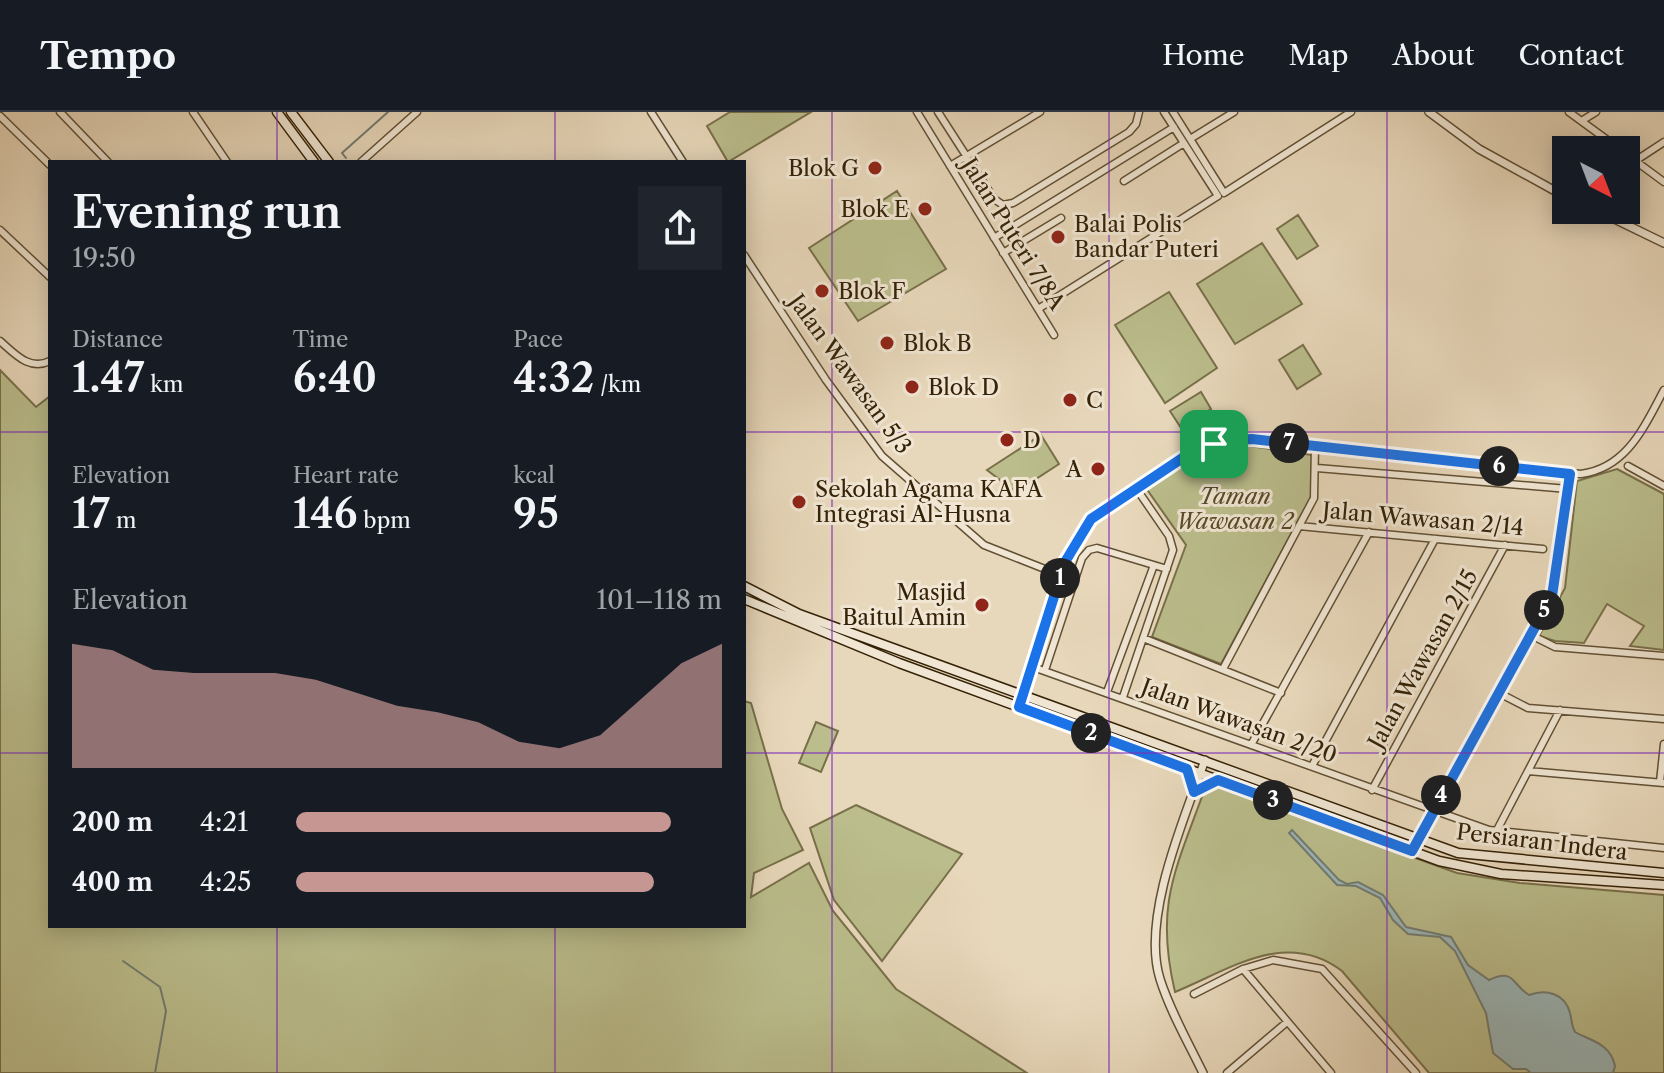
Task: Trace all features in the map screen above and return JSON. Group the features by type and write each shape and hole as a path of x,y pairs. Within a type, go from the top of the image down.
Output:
{"main road":[{"path":"277,112 313,160"},
{"path":"291,112 327,160"},
{"name":"Persiaran Indera","path":"746,587 799,614 1418,840 1473,856 1664,873"},
{"name":"Persiaran Indera","path":"746,600 899,663 1439,861 1501,874 1664,885"},
{"path":"1187,769 1194,792 1218,780"}],"street":[{"path":"60,112 106,160"},
{"path":"193,112 226,160"},
{"path":"363,160 417,112"},
{"path":"651,112 682,160"},
{"name":"Jalan Puteri 7/8A","path":"917,112 1054,335"},
{"path":"938,112 994,199 1003,205 1013,203 1129,132 1136,124 1139,112"},
{"path":"950,166 1040,112"},
{"path":"1164,112 1187,141"},
{"path":"1173,112 1187,141 1221,194"},
{"path":"1124,181 1234,112"},
{"path":"1038,309 1351,112"},
{"path":"1569,112 1603,136"},
{"path":"1583,120 1596,112"},
{"path":"1431,114 1498,161 1552,190"},
{"path":"0,116 48,163"},
{"path":"994,238 1174,127"},
{"path":"1640,158 1664,142"},
{"path":"1640,165 1664,182"},
{"path":"1003,253 1061,218"},
{"path":"1625,224 1664,243"},
{"path":"0,230 48,275"},
{"name":"Jalan Wawasan 5/3","path":"746,258 826,380 882,456 984,545 1060,575"},
{"path":"0,341 23,362 42,365 48,362"},
{"path":"1019,707 1071,548 1091,519 1190,453 1226,441 1252,439 1570,474 1599,470 1625,455 1664,390"},
{"path":"1655,406 1664,411"},
{"path":"1223,669 1314,498 1317,468 1315,446"},
{"path":"1628,466 1664,486"},
{"path":"1317,468 1568,489"},
{"path":"1412,851 1431,811 1531,635 1557,581 1570,474"},
{"path":"1123,697 1173,557 1172,541 1136,488"},
{"name":"Jalan Wawasan 2/14","path":"1299,526 1543,549"},
{"path":"1251,745 1369,532"},
{"path":"1312,766 1435,539"},
{"name":"Jalan Wawasan 2/15","path":"1372,790 1505,545"},
{"path":"1045,670 1084,554 1097,548 1167,569"},
{"path":"1107,692 1154,565"},
{"path":"1531,635 1555,647 1664,656"},
{"path":"1143,638 1281,693"},
{"name":"Jalan Wawasan 2/20","path":"1033,667 1496,832 1664,848"},
{"path":"1499,693 1528,708 1664,719"},
{"path":"1496,832 1560,710"},
{"path":"1528,771 1662,783 1664,744"},
{"path":"1203,1073 1159,977 1155,940 1159,900 1205,760"},
{"path":"1194,994 1243,969 1273,960 1322,969 1416,1073"},
{"path":"1243,969 1328,1072"},
{"path":"1227,1073 1287,1022"}],"green space":[{"path":"730,112 811,112 731,160 727,160 707,126"},
{"path":"897,191 946,269 858,321 809,248"},
{"path":"1298,215 1318,246 1297,259 1277,229"},
{"path":"1262,243 1302,304 1235,344 1197,284"},
{"path":"1169,292 1217,368 1165,403 1115,325"},
{"path":"1303,345 1321,374 1297,389 1279,360"},
{"path":"0,370 36,407 48,398 48,928 746,928 746,702 751,703 782,809 803,850 754,873 751,897 809,863 833,911 896,989 1027,1073 0,1073"},
{"path":"1201,392 1211,409 1181,428 1170,411"},
{"path":"1041,435 1059,464 1016,492 987,470"},
{"name":"Taman Wawasan 2","path":"1250,446 1312,455 1311,497 1221,664 1152,637 1186,545 1146,488 1204,454"},
{"path":"1617,469 1664,494 1664,650 1630,646 1644,626 1607,604 1584,643 1555,641 1539,636 1565,588 1577,481"},
{"path":"816,722 838,731 821,772 799,763"},
{"path":"1215,786 1457,873 1520,883 1664,895 1664,1073 1429,1073 1342,971 1321,959 1300,953 1258,957 1175,992 1167,936 1171,891 1203,794"},
{"path":"856,805 962,854 882,961 834,900 810,828"}],"water":[{"path":"1292,830 1339,880 1347,884 1358,882 1383,895 1406,927 1451,937 1468,965 1489,980 1504,976 1512,979 1529,995 1542,992 1559,997 1568,1006 1575,1032 1609,1052 1615,1066 1613,1073 1531,1073 1526,1069 1513,1069 1493,1053 1486,1013 1455,951 1440,937 1408,934 1393,920 1380,898 1356,886 1337,885 1289,833"}],"waterway":[{"path":"346,158 342,153 388,112"},
{"path":"123,961 160,987 166,1011 155,1073"}],"place":[{"name":"Blok G","path":"875,168"},
{"name":"Blok E","path":"925,209"},
{"name":"Balai Polis Bandar Puteri","path":"1058,237"},
{"name":"Blok F","path":"822,291"},
{"name":"Blok B","path":"887,343"},
{"name":"Blok D","path":"912,387"},
{"name":"C","path":"1070,400"},
{"name":"D","path":"1007,440"},
{"name":"A","path":"1098,469"},
{"name":"Sekolah Agama KAFA Integrasi Al-Husna","path":"799,502"},
{"name":"Masjid Baitul Amin","path":"982,605"}],"route":[{"path":"1252,439 1570,474 1557,581 1552,596 1431,811 1412,851 1218,780 1194,792 1187,769 1019,707 1060,575 1077,537 1099,512 1190,453 1214,444 1252,439"}]}
